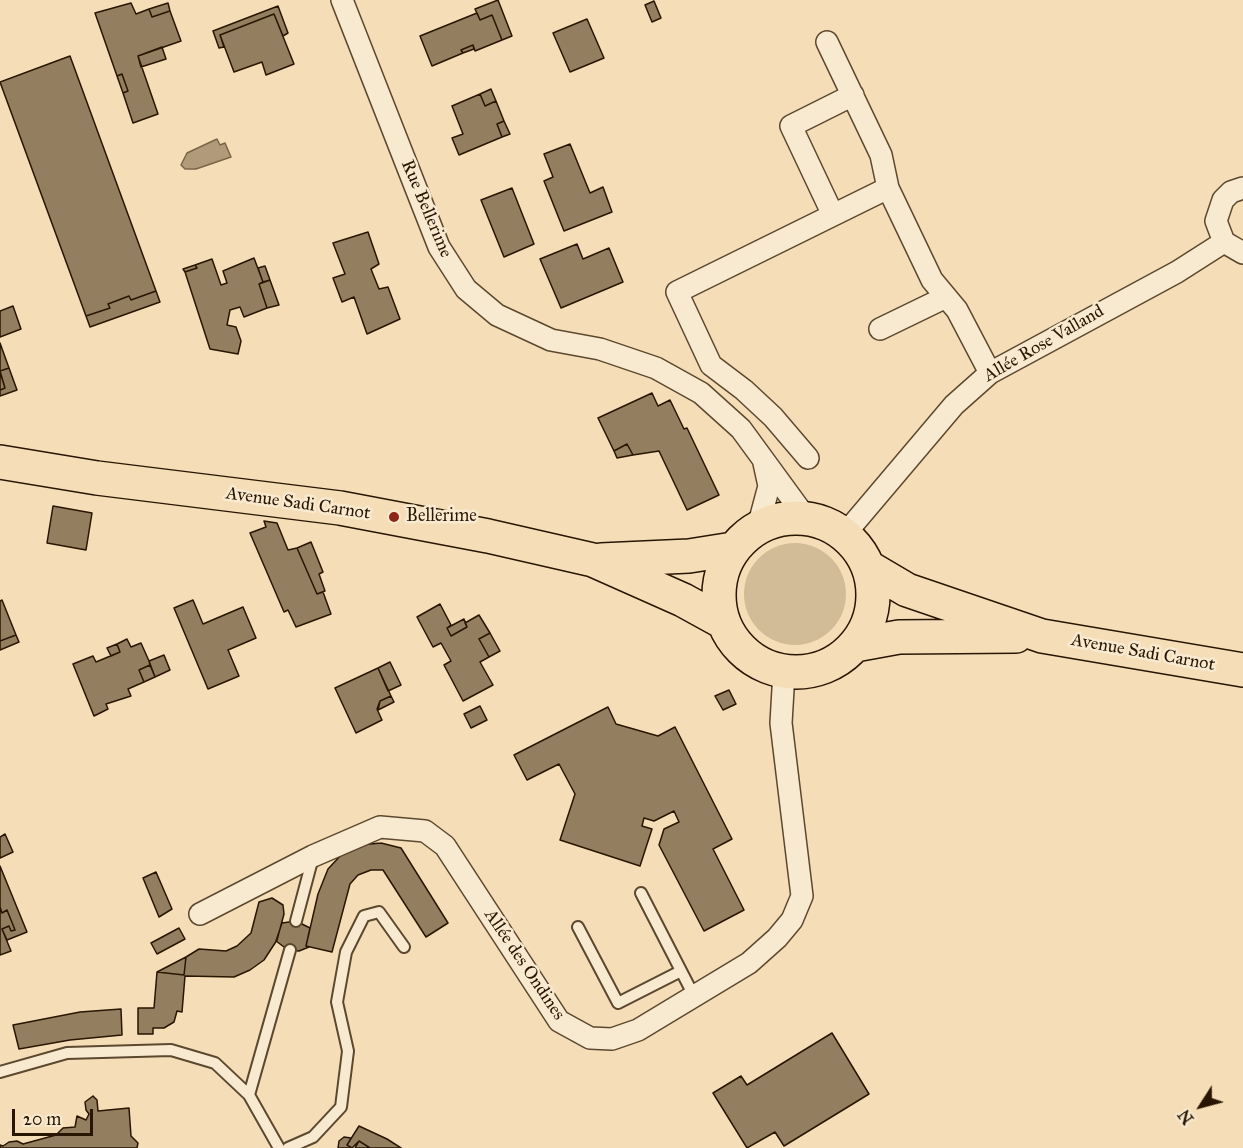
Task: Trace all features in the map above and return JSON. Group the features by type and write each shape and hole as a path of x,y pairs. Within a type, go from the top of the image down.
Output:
{"main road":[{"name":"Avenue Sadi Carnot","path":"0,462 97,478 350,510 593,560 683,600 723,622"},
{"path":"806,518 826,524 844,535 858,549 868,567 873,588 872,608 866,628 855,645 841,658 823,668 804,672 784,672 765,666 747,655 733,640 723,622 719,585 724,566 733,549 758,527 781,519 806,518"},
{"name":"Avenue Sadi Carnot","path":"593,560 689,556 733,549"},
{"name":"Avenue Sadi Carnot","path":"868,567 907,590 1042,636 1243,670"},
{"name":"Avenue Sadi Carnot","path":"855,645 899,637 1042,636"}],"street":[{"name":"Rue Bellerime","path":"342,0 439,247 466,289 497,315 551,340 600,349 656,368 701,393 741,429 806,518"},
{"path":"827,42 881,155 888,188 932,280 957,310 990,373"},
{"path":"833,215 791,126 853,96"},
{"path":"808,458 773,417 711,365 677,292 888,188"},
{"path":"1243,188 1231,192 1223,200 1216,221 1224,242 1243,253"},
{"name":"Allée Rose Valland","path":"844,535 954,405 990,373 1176,272 1224,242"},
{"path":"880,329 946,297"},
{"name":"Rue Bellerime","path":"758,527 769,486 763,460"},
{"name":"Allée des Ondines","path":"200,914 313,856 380,827 425,831 445,846 559,1021 590,1038 612,1039 638,1030 749,963 777,938 792,920 802,896 781,723 784,672"}],"lane":[{"path":"296,921 313,856"},
{"path":"641,893 694,996"},
{"path":"288,1148 313,1137 341,1107 348,1052 338,1002 346,952 364,916 379,912 404,947"},
{"path":"578,927 618,1003 681,971"},
{"path":"249,1095 290,950"},
{"path":"0,1072 67,1053 171,1050 215,1063 249,1095 279,1148"}],"shaded area":[{"path":"217,139 220,145 225,143 231,157 196,169 185,169 181,165 187,153"},
{"path":"795,543 814,547 831,558 842,575 846,594 842,613 831,630 814,641 795,645 776,641 759,630 748,613 744,594 748,575 759,558 776,547"}],"building":[{"path":"498,0 512,36 502,40 492,15 480,20 475,9"},
{"path":"654,1 661,18 652,22 645,5"},
{"path":"131,3 136,14 149,9 152,17 170,11 181,41 138,56 158,114 133,123 123,93 128,91 122,74 117,76 95,13"},
{"path":"168,3 170,11 152,17 149,9"},
{"path":"278,6 288,33 283,36 274,14 220,35 224,47 219,48 213,31"},
{"path":"477,13 480,20 492,15 502,40 475,51 473,45 461,50 463,53 432,66 420,36"},
{"path":"274,14 294,64 266,75 262,62 234,72 220,35"},
{"path":"587,19 604,58 570,72 553,33"},
{"path":"473,45 474,49 463,53 461,50"},
{"path":"162,47 166,59 141,67 138,56"},
{"path":"70,56 156,291 131,300 129,296 108,304 110,308 86,316 0,82"},
{"path":"122,74 128,91 123,93 117,76"},
{"path":"491,89 496,101 485,106 480,94"},
{"path":"480,94 485,106 496,101 504,121 497,124 502,137 459,155 452,138 463,134 452,106"},
{"path":"504,121 510,134 502,137 497,124"},
{"path":"570,144 590,193 603,187 612,212 564,231 544,181 553,177 544,154"},
{"path":"512,188 534,244 504,257 481,200"},
{"path":"368,232 379,264 371,269 379,289 388,287 400,319 367,334 354,297 342,302 333,278 345,274 333,243"},
{"path":"577,244 583,259 609,248 623,282 561,308 540,259"},
{"path":"254,258 263,282 259,284 267,308 244,317 240,307 230,310 227,325 236,327 241,341 238,354 210,349 185,272 197,268 195,265 212,259 221,285 227,283 223,271"},
{"path":"195,265 197,268 185,272 183,269"},
{"path":"265,266 270,280 263,282 258,268"},
{"path":"270,280 279,305 267,308 259,284"},
{"path":"156,291 160,302 90,327 86,316 110,308 108,304 129,296 131,300"},
{"path":"13,306 21,329 0,337 0,311"},
{"path":"0,343 9,368 0,371"},
{"path":"9,368 17,390 0,396 0,390 5,388 0,371"},
{"path":"0,372 5,388 0,390"},
{"path":"652,393 658,406 670,400 684,429 687,428 719,495 687,510 659,451 633,455 627,444 614,451 598,418"},
{"path":"627,444 633,455 617,458 614,451"},
{"path":"53,506 92,513 86,550 47,543"},
{"path":"264,521 277,523 288,550 297,548 317,594 323,592 331,614 296,627 288,610 284,612 250,533 266,527"},
{"path":"311,542 323,572 319,574 325,591 317,594 297,548"},
{"path":"2,600 16,635 0,641 0,601"},
{"path":"193,600 203,624 243,607 256,638 228,650 239,676 208,689 174,608"},
{"path":"440,604 451,625 447,628 451,636 467,627 465,623 479,615 490,633 479,639 489,657 480,662 493,685 463,701 444,665 451,661 441,643 433,647 417,617"},
{"path":"464,619 467,627 451,636 447,628"},
{"path":"490,633 500,651 489,657 479,639"},
{"path":"16,635 19,642 0,650 0,641"},
{"path":"127,639 131,647 141,643 149,661 150,665 139,670 144,682 128,689 131,696 106,704 108,709 94,716 73,664 93,656 96,662 120,652 117,644"},
{"path":"117,644 120,652 111,656 107,648"},
{"path":"164,655 170,670 155,677 149,661"},
{"path":"390,662 401,685 388,691 378,668"},
{"path":"150,665 155,677 144,682 139,670"},
{"path":"378,668 391,696 380,701 377,709 382,720 356,733 335,688"},
{"path":"729,690 736,704 723,710 715,696"},
{"path":"391,696 394,702 378,710 380,701"},
{"path":"480,706 487,720 471,728 464,714"},
{"path":"608,707 616,724 658,736 675,727 732,839 713,849 744,910 704,931 659,845 664,829 679,822 674,811 654,821 644,818 642,826 652,829 640,866 560,840 575,794 559,764 527,780 514,755"},
{"path":"5,834 13,852 0,858 0,837"},
{"path":"381,843 401,848 448,923 426,937 383,870 371,870 358,875 350,884 332,952 306,946 318,894 328,869 342,854 359,845"},
{"path":"0,866 27,932 7,940 2,929 9,926 11,931 15,930 7,910 2,913 0,907"},
{"path":"156,872 172,909 159,917 143,878"},
{"path":"272,898 283,905 284,914 277,940 264,960 234,977 185,976 182,1012 177,1011 174,1022 164,1028 153,1028 153,1034 138,1034 138,1008 154,1008 157,972 184,975 186,957 199,949 226,951 237,946 251,933 259,902"},
{"path":"0,907 2,913 7,910 15,930 11,931 9,926 2,929 11,951 0,955"},
{"path":"296,921 310,928 306,946 309,947 299,951 288,950 276,941 282,923"},
{"path":"179,928 185,939 157,954 151,943"},
{"path":"186,957 184,975 157,972"},
{"path":"121,1009 122,1035 70,1040 19,1049 13,1025 80,1012"},
{"path":"832,1033 869,1094 784,1146 775,1132 747,1148 713,1093 741,1076 747,1085"},
{"path":"93,1096 97,1100 98,1111 129,1108 131,1136 138,1143 137,1148 0,1148 0,1145 3,1146 9,1142 17,1141 23,1144 56,1135 63,1128 75,1127 77,1116 86,1120 89,1114 85,1102"},
{"path":"359,1126 401,1148 370,1148 359,1141 352,1148 347,1145"},
{"path":"344,1137 351,1138 347,1145 352,1148 338,1148 339,1141"},
{"path":"359,1141 370,1148 355,1148"}],"place":[{"name":"Bellerime","path":"394,517"}]}
